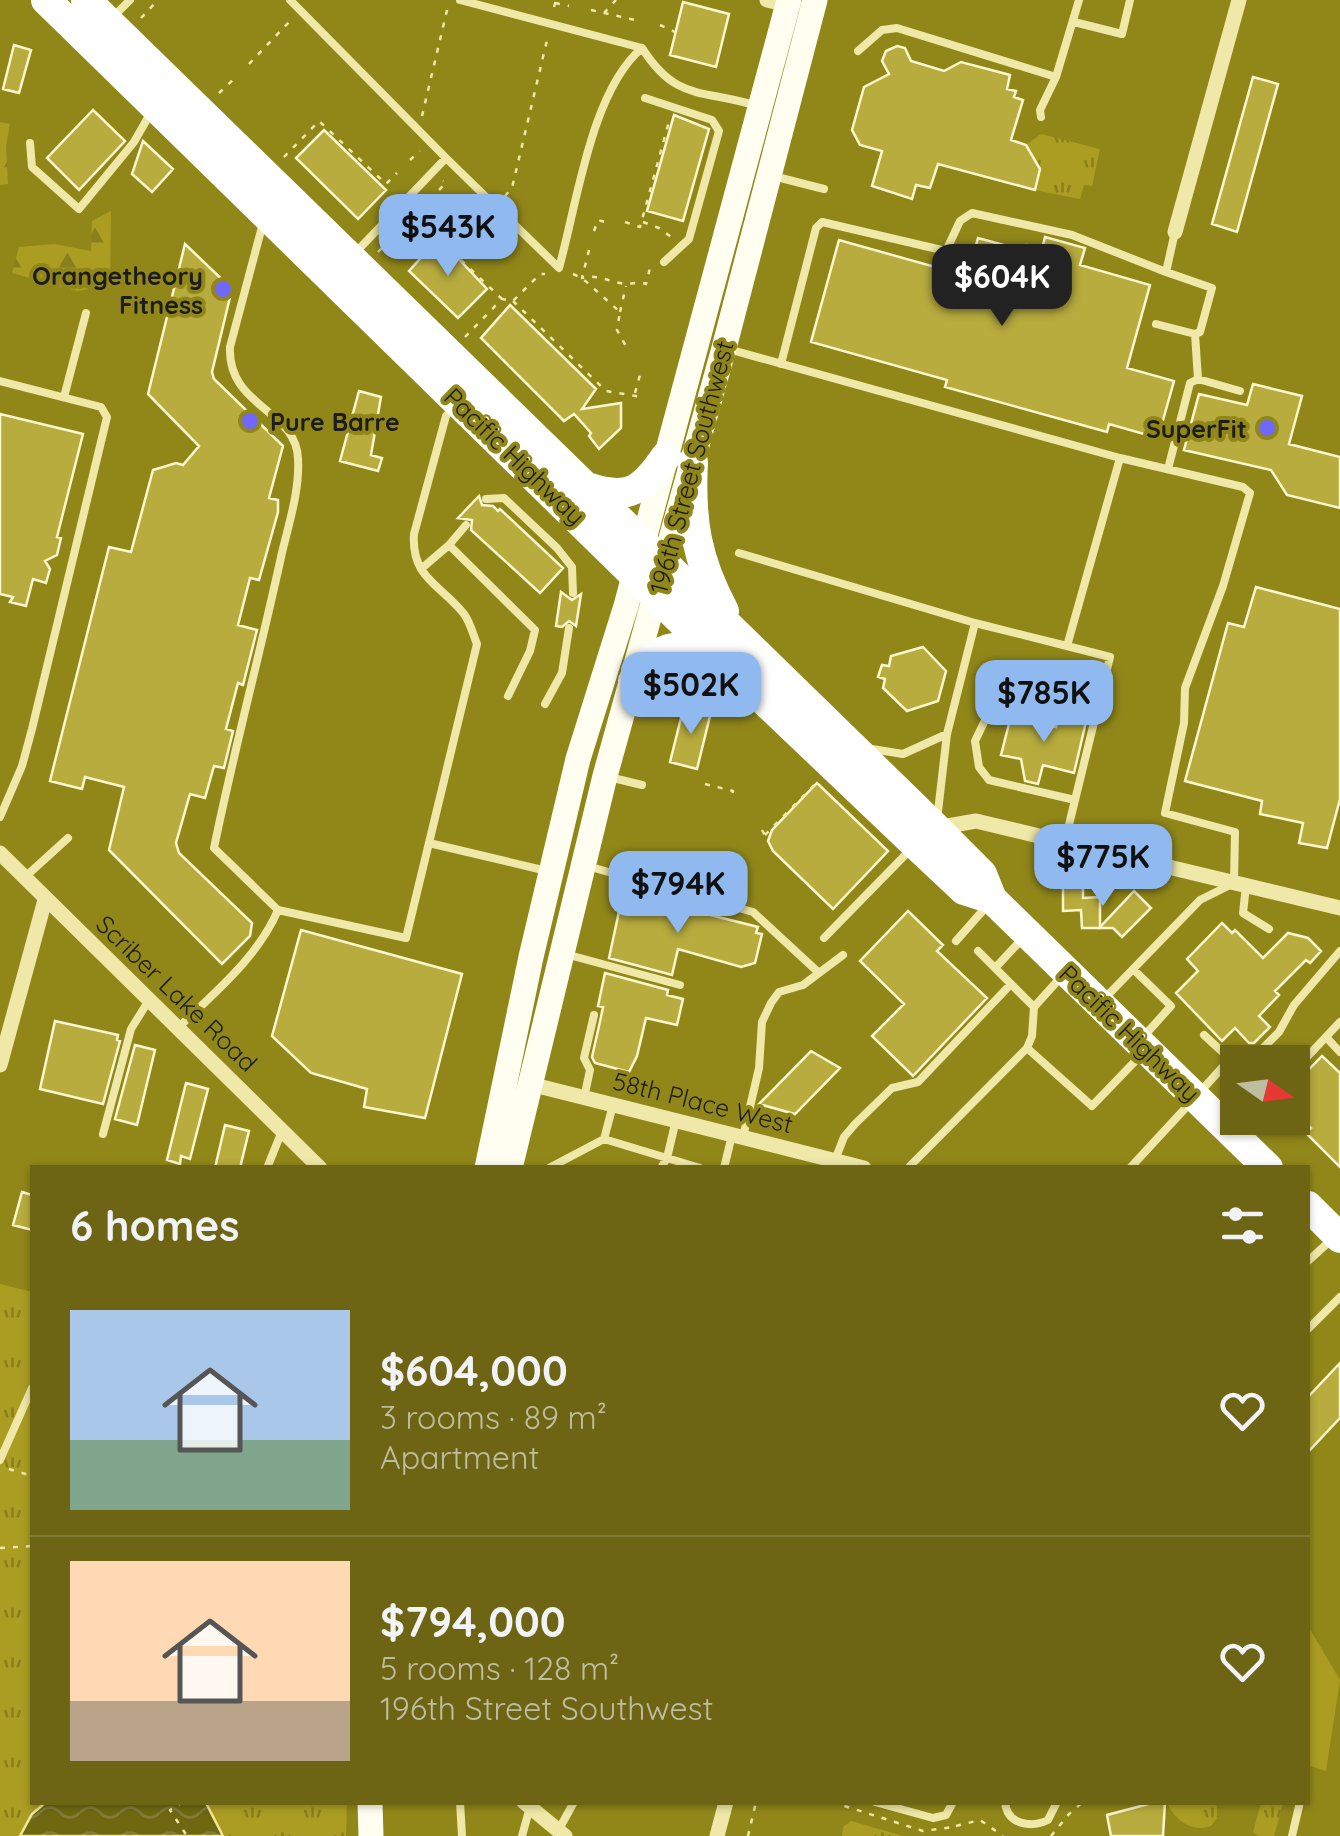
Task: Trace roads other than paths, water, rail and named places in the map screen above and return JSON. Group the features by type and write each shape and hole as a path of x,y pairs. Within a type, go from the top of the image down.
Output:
{"highway":[{"name":"Pacific Highway","path":"46,0 657,595 844,740 926,836"},
{"name":"Pacific Highway","path":"86,0 119,11 364,255 584,486 665,565 728,647 926,836 982,874 992,900 1196,1098 1239,1131 1266,1165"},
{"path":"584,486 616,494 636,490 680,459 700,556 728,647 668,647 647,662 633,681"},
{"path":"1310,1211 1339,1234"}],"main road":[{"name":"196th Street Southwest","path":"487,1165 578,760 643,543 724,348 815,0"},
{"name":"196th Street Southwest","path":"511,1165 582,865 665,565 712,287 760,107 781,2"},
{"path":"781,2 805,38"},
{"path":"760,107 781,130"},
{"path":"712,287 721,307 718,342 724,348"},
{"path":"552,872 562,881 570,912"},
{"path":"514,1046 520,1050 523,1080 530,1084"},
{"path":"370,1805 371,1836"}],"street":[{"path":"1174,232 1239,0"},
{"path":"926,836 976,821 1340,908"},
{"name":"Scriber Lake Road","path":"0,854 317,1165"},
{"path":"0,1065 45,900"},
{"name":"58th Place West","path":"530,1084 853,1165"},
{"path":"527,1805 561,1833"},
{"path":"717,1836 725,1805"}],"lane":[{"path":"290,0 559,268 600,114 620,69 642,48"},
{"path":"460,0 642,48 658,73 682,88 760,107"},
{"path":"1042,117 1040,110 1056,77 1079,0"},
{"path":"1074,22 1122,34 1130,0"},
{"path":"858,51 882,30 896,28 1056,77"},
{"path":"646,98 712,120 719,131 690,240 664,262"},
{"path":"30,143 32,167 79,209 134,142 141,125 156,107"},
{"path":"364,255 446,158"},
{"path":"769,174 824,189"},
{"path":"781,364 816,228 822,222 946,251 960,221 972,213 1072,235 1212,288 1200,332 1156,324"},
{"path":"266,214 230,347 229,366 243,389 290,433 299,456 270,615 214,848 278,910 406,938 477,644 466,615 421,570 413,554 414,534 446,416 458,400"},
{"path":"1166,272 1174,232"},
{"path":"64,397 86,313"},
{"path":"1195,334 1198,379"},
{"path":"724,348 1120,458 1244,488 1250,493 1222,589 1185,688 1184,723 1165,813 1234,832 1243,914 1269,929"},
{"path":"1168,469 1190,383 1198,379 1240,391"},
{"path":"0,381 101,407 108,418 32,729 0,818"},
{"path":"1068,646 1120,458"},
{"path":"486,500 504,498 557,548 572,567 573,593"},
{"path":"421,570 466,525"},
{"path":"448,545 535,630 530,651 508,696"},
{"path":"739,553 975,623 1110,656 1065,843"},
{"path":"824,938 926,836 975,623"},
{"path":"545,704 562,673 569,628"},
{"path":"1004,681 975,741 978,766 989,780 1075,800"},
{"path":"844,740 883,753 903,754 947,734"},
{"path":"605,776 642,785"},
{"path":"0,792 8,801"},
{"path":"24,878 68,838"},
{"path":"429,844 552,872"},
{"path":"582,865 752,912 818,972"},
{"path":"1099,1004 1200,900 1240,884"},
{"path":"956,941 992,900"},
{"path":"178,1028 244,962 269,931 278,910"},
{"path":"996,967 1028,934"},
{"path":"978,951 1034,1006"},
{"path":"1266,1045 1340,951"},
{"path":"561,952 680,985"},
{"path":"725,1165 759,1068 762,1022 779,992 803,985 843,954"},
{"path":"1027,1048 1092,1106 1172,1006 1134,968"},
{"path":"911,1165 1027,1048 1034,1006 1066,972"},
{"path":"835,1160 844,1137 855,1124 892,1088 918,1082 1012,984"},
{"path":"103,1134 131,1029 150,1000"},
{"path":"584,1098 590,1070 584,1058 594,1015"},
{"path":"1310,1054 1340,1022"},
{"path":"1204,1035 1220,1050"},
{"path":"1326,1037 1340,1052"},
{"path":"1133,1165 1220,1070"},
{"path":"604,1139 613,1105"},
{"path":"663,1165 676,1120"},
{"path":"268,1165 282,1132"},
{"path":"555,1165 604,1139 690,1165"},
{"path":"1310,1259 1339,1234"},
{"path":"1310,1328 1340,1296"},
{"path":"0,1461 30,1393"},
{"path":"460,1805 462,1836"},
{"path":"522,1836 527,1805"},
{"path":"561,1833 573,1805"},
{"path":"886,1805 933,1818 946,1815 951,1805"},
{"path":"1005,1805 1016,1821 1028,1825 1048,1820 1055,1805"},
{"path":"1292,1836 1299,1805"}],"water":[{"path":"43,1805 207,1805 223,1836 20,1836 32,1814"}],"place":[{"name":"Orangetheory Fitness","path":"223,289"},
{"name":"Pure Barre","path":"250,421"},
{"name":"SuperFit","path":"1267,428"}]}
